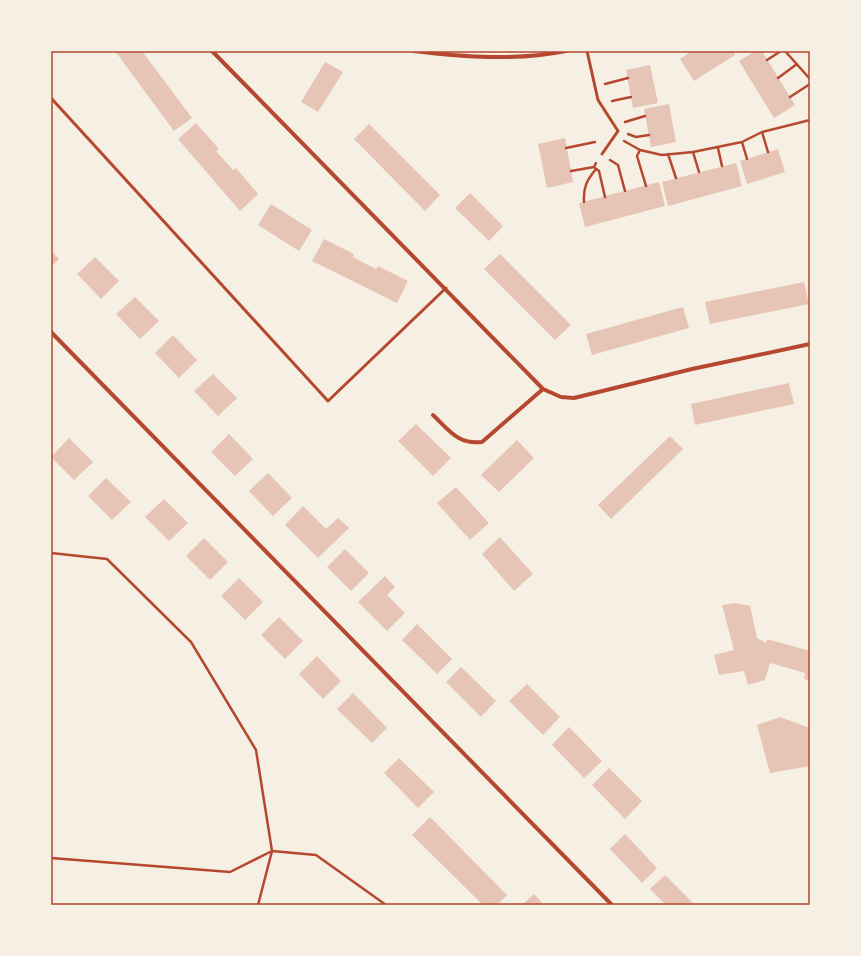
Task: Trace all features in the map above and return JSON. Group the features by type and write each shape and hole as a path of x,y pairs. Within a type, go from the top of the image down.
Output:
{"street":[{"path":"212,51 446,288 517,364 543,389 561,397 574,398 692,369 810,344"},
{"path":"414,51 496,58 550,54 566,51"},
{"path":"51,332 612,905"},
{"path":"433,415 461,441 472,443 482,442 543,389"}],"lane":[{"path":"587,51 595,86 601,104 618,131 602,154"},
{"path":"51,98 328,401 446,288"}],"path":[{"path":"767,60 781,51"},
{"path":"785,51 810,79"},
{"path":"778,78 797,64"},
{"path":"595,86 628,78"},
{"path":"790,97 810,84"},
{"path":"601,104 631,97"},
{"path":"615,127 630,120 645,116"},
{"path":"614,136 640,150 662,155 718,148 742,142 762,132 810,120"},
{"path":"618,131 636,137 649,135"},
{"path":"762,132 768,152"},
{"path":"566,148 600,142 607,146"},
{"path":"742,142 747,159"},
{"path":"718,148 722,166"},
{"path":"640,150 637,156 646,186"},
{"path":"693,152 699,172"},
{"path":"584,202 583,192 585,183 602,154 618,165 625,191"},
{"path":"668,154 676,178"},
{"path":"571,171 595,168"},
{"path":"595,168 599,171 605,196"},
{"path":"51,553 107,559 192,642 256,750 272,851 258,905"},
{"path":"51,858 230,872 272,851 316,855 350,881 386,905"}],"building":[{"path":"115,51 142,51 192,118 174,131"},
{"path":"692,51 733,51 735,55 694,81 680,59"},
{"path":"755,51 762,51 795,105 774,118 739,61"},
{"path":"325,62 343,72 318,112 301,102"},
{"path":"650,65 658,103 633,108 626,70"},
{"path":"669,104 676,142 651,147 644,109"},
{"path":"196,123 219,149 216,151 233,170 236,168 258,194 240,211 178,139"},
{"path":"369,124 440,195 425,211 354,139"},
{"path":"565,138 573,182 547,188 538,144"},
{"path":"778,149 785,172 747,184 740,161"},
{"path":"736,163 742,186 668,206 662,182"},
{"path":"659,182 665,206 585,227 579,203"},
{"path":"470,193 503,226 489,241 455,208"},
{"path":"271,204 312,230 299,251 258,225"},
{"path":"324,239 354,254 353,257 376,269 378,266 408,281 397,303 312,261"},
{"path":"51,250 59,259 51,267"},
{"path":"500,254 571,325 555,340 484,269"},
{"path":"95,257 119,281 101,299 77,274"},
{"path":"804,282 809,304 710,324 705,302"},
{"path":"135,297 159,321 140,339 116,314"},
{"path":"683,307 689,328 592,355 586,334"},
{"path":"173,335 197,360 179,378 155,353"},
{"path":"213,374 237,398 218,416 194,391"},
{"path":"789,383 794,404 695,425 691,404"},
{"path":"416,424 451,458 433,476 398,441"},
{"path":"229,434 253,459 235,476 211,452"},
{"path":"670,436 683,449 611,519 598,505"},
{"path":"69,438 93,462 74,480 51,457"},
{"path":"517,440 534,458 499,492 481,475"},
{"path":"268,473 292,498 273,516 249,491"},
{"path":"106,478 131,502 112,520 88,496"},
{"path":"456,487 489,523 470,540 437,503"},
{"path":"164,499 188,523 169,541 145,517"},
{"path":"303,506 326,529 338,518 349,528 318,558 285,525"},
{"path":"500,537 533,574 514,591 482,554"},
{"path":"204,538 228,562 210,580 186,556"},
{"path":"345,549 369,573 351,591 327,567"},
{"path":"385,576 395,587 387,595 405,613 387,631 358,602"},
{"path":"239,578 263,602 245,620 221,596"},
{"path":"736,603 750,606 757,638 766,643 767,639 810,651 810,681 804,679 805,673 770,663 765,680 748,685 744,671 719,675 714,655 734,650 722,605"},
{"path":"279,617 303,641 285,659 261,635"},
{"path":"417,624 452,659 437,674 402,640"},
{"path":"317,656 341,681 323,699 299,674"},
{"path":"461,667 496,701 481,717 446,682"},
{"path":"527,684 560,717 543,735 509,701"},
{"path":"353,693 387,728 372,743 337,709"},
{"path":"780,717 810,728 810,766 770,773 757,725"},
{"path":"569,727 602,761 584,778 552,745"},
{"path":"399,758 434,792 418,808 384,773"},
{"path":"609,768 642,801 625,819 592,785"},
{"path":"430,817 507,895 497,905 483,905 412,835"},
{"path":"625,834 657,868 642,883 610,849"},
{"path":"665,875 695,905 666,905 650,889"},
{"path":"534,894 544,905 522,905"}]}
